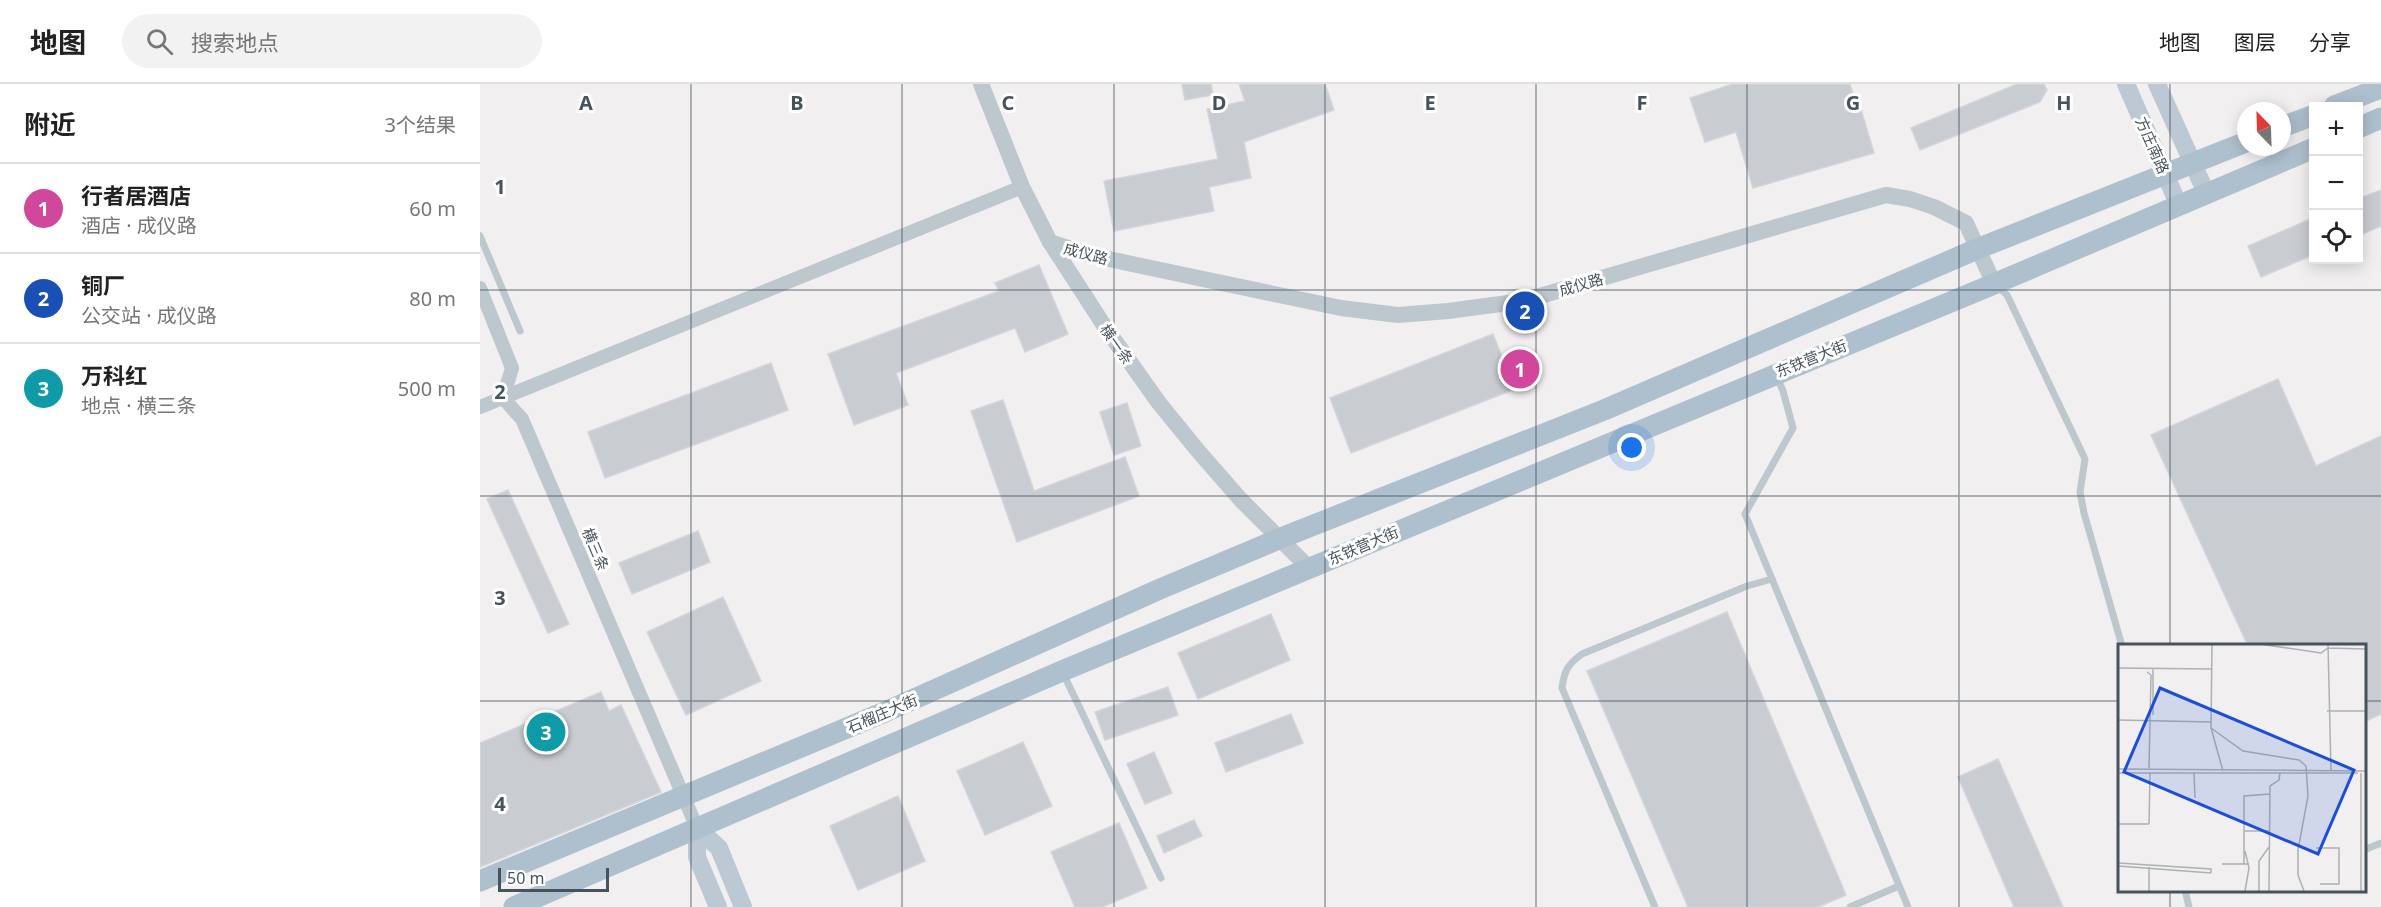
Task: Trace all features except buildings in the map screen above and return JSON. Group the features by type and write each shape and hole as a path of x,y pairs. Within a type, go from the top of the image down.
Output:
{"main road":[{"name":"方庄南路","path":"2126,84 2179,206"},
{"name":"方庄南路","path":"2157,84 2207,195"},
{"path":"2344,102 2381,87"},
{"path":"2291,124 2309,117"},
{"path":"2363,126 2381,118"},
{"path":"1281,538 1604,410 1977,249 2237,146"},
{"name":"东铁营大街","path":"1309,568 2207,195 2309,150"},
{"name":"石榴庄大街","path":"480,881 885,712 1281,538"},
{"path":"514,907 1062,671 1309,568"},
{"path":"698,828 697,858 718,907"},
{"path":"698,828 718,848 743,907"}],"street":[{"name":"横一条","path":"981,84 1022,187 1050,242 1099,319 1159,403 1241,500 1309,568"},
{"path":"480,407 1022,187"},
{"name":"成仪路","path":"1050,242 1090,255 1341,308 1398,315 1523,301 1886,195 1910,199 1951,214 1966,223 1994,284"},
{"path":"480,288 512,368 502,398"},
{"name":"横三条","path":"502,398 522,419 698,828"}],"lane":[{"path":"480,236 520,331"},
{"path":"1994,284 2007,295 2085,459 2080,492 2121,644"},
{"path":"1776,373 1784,391 1792,428 1745,514 1908,907"},
{"path":"1655,907 1562,688 1563,676 1569,664 1582,654 1747,586 1772,579"},
{"path":"1062,671 1161,878"},
{"path":"2366,849 2381,843"},
{"path":"1850,907 1899,886"},
{"path":"2185,892 2189,907"}],"place":[{"name":"铜厂","path":"1525,311"},
{"name":"行者居酒店","path":"1520,369"},
{"name":"万科红","path":"546,732"}]}
